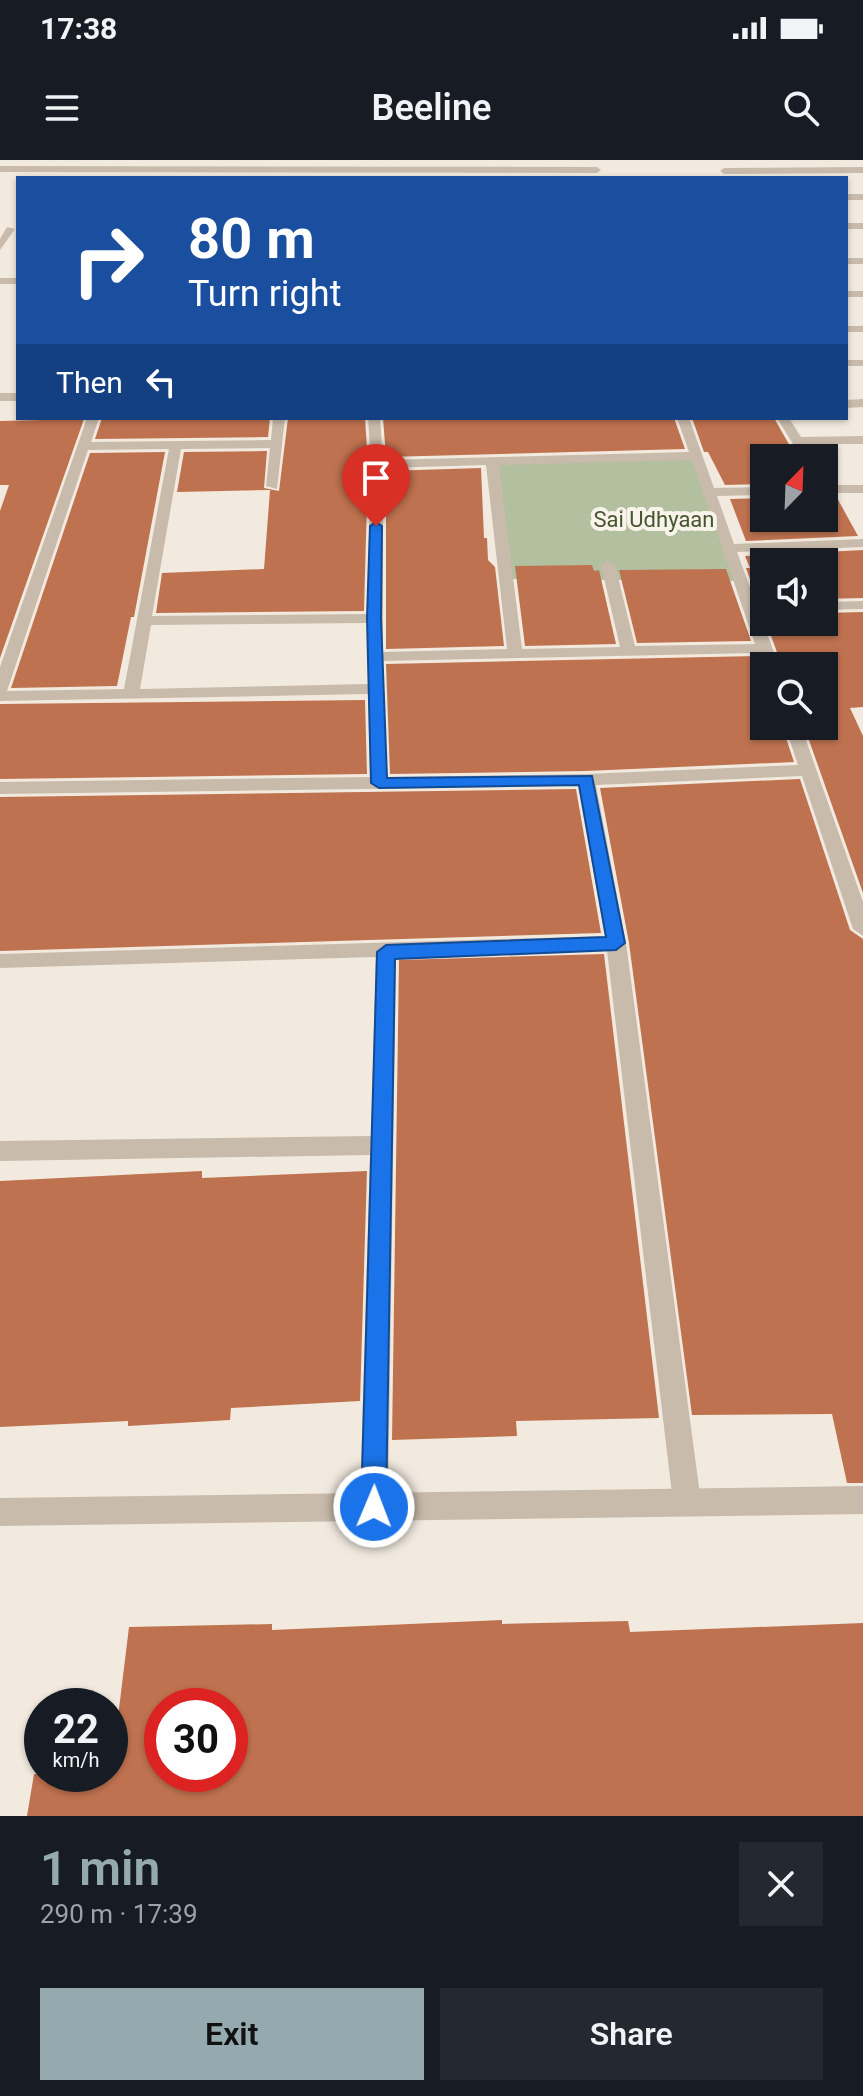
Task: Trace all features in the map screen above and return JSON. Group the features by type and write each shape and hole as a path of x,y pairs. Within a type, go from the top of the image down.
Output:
{"street":[{"path":"62,174 71,160"},
{"path":"718,160 726,174 863,170"},
{"path":"0,169 62,174 335,165 402,174 462,165 597,169"},
{"path":"0,247 9,229"},
{"path":"92,420 0,693 376,689"},
{"path":"272,486 279,420"},
{"path":"374,420 377,464 374,618 379,783"},
{"path":"684,420 728,548 750,594"},
{"path":"784,420 797,441 863,440"},
{"path":"131,693 176,444"},
{"path":"85,446 277,444"},
{"path":"377,464 697,456"},
{"path":"492,461 515,653"},
{"path":"838,489 863,489"},
{"path":"708,492 750,491"},
{"path":"728,548 863,543"},
{"path":"608,565 629,651"},
{"path":"838,606 863,605"},
{"path":"143,621 374,618"},
{"path":"763,636 766,652"},
{"path":"375,657 765,648"},
{"path":"798,740 862,925"},
{"path":"0,788 586,780 809,770"},
{"path":"586,780 616,943 687,1502"},
{"path":"0,961 616,943"},
{"path":"374,1507 386,952"},
{"path":"0,1151 382,1145"},
{"path":"0,1512 863,1500"}],"green space":[{"name":"Sai Udhyaan","path":"697,456 740,581 510,579 498,461"}],"building":[{"path":"84,420 0,658 0,511 9,485 0,485 0,421"},
{"path":"101,420 270,420 268,437 95,439"},
{"path":"288,420 365,420 368,464 364,611 156,613 162,573 264,569 270,490 177,492 184,452 267,451 264,488 279,491"},
{"path":"383,420 675,420 685,449 386,457"},
{"path":"693,420 775,420 789,444 750,444 750,484 725,485 708,452 704,452"},
{"path":"165,452 134,617 131,617 117,686 11,688 90,453"},
{"path":"481,468 484,538 487,538 488,560 495,567 504,646 386,649 386,471"},
{"path":"750,498 750,532 838,532 838,500 858,536 746,541 730,499"},
{"path":"863,550 863,598 838,599 838,551"},
{"path":"592,565 594,571 599,570 616,644 525,646 515,566"},
{"path":"726,569 751,641 637,643 619,570"},
{"path":"863,612 863,707 850,708 863,736 863,893 809,740 838,740 838,652 777,652 771,636 838,636 838,613"},
{"path":"750,656 750,740 787,740 794,762 586,771 390,774 386,664"},
{"path":"365,700 367,774 0,779 0,704"},
{"path":"800,779 850,930 863,939 863,1483 847,1483 832,1414 692,1415 629,943 600,788"},
{"path":"576,789 601,933 0,951 0,797"},
{"path":"604,954 659,1418 516,1421 517,1436 392,1440 399,960"},
{"path":"202,1171 202,1178 367,1171 360,1401 231,1408 230,1420 128,1426 128,1421 0,1427 0,1181"},
{"path":"502,1620 502,1624 628,1621 630,1632 863,1623 863,1816 27,1816 31,1792 128,1792 128,1688 122,1688 129,1627 272,1624 272,1630"}],"route":[{"path":"374,1507 386,952 616,943 586,780 379,783 374,618 376,526"}]}
